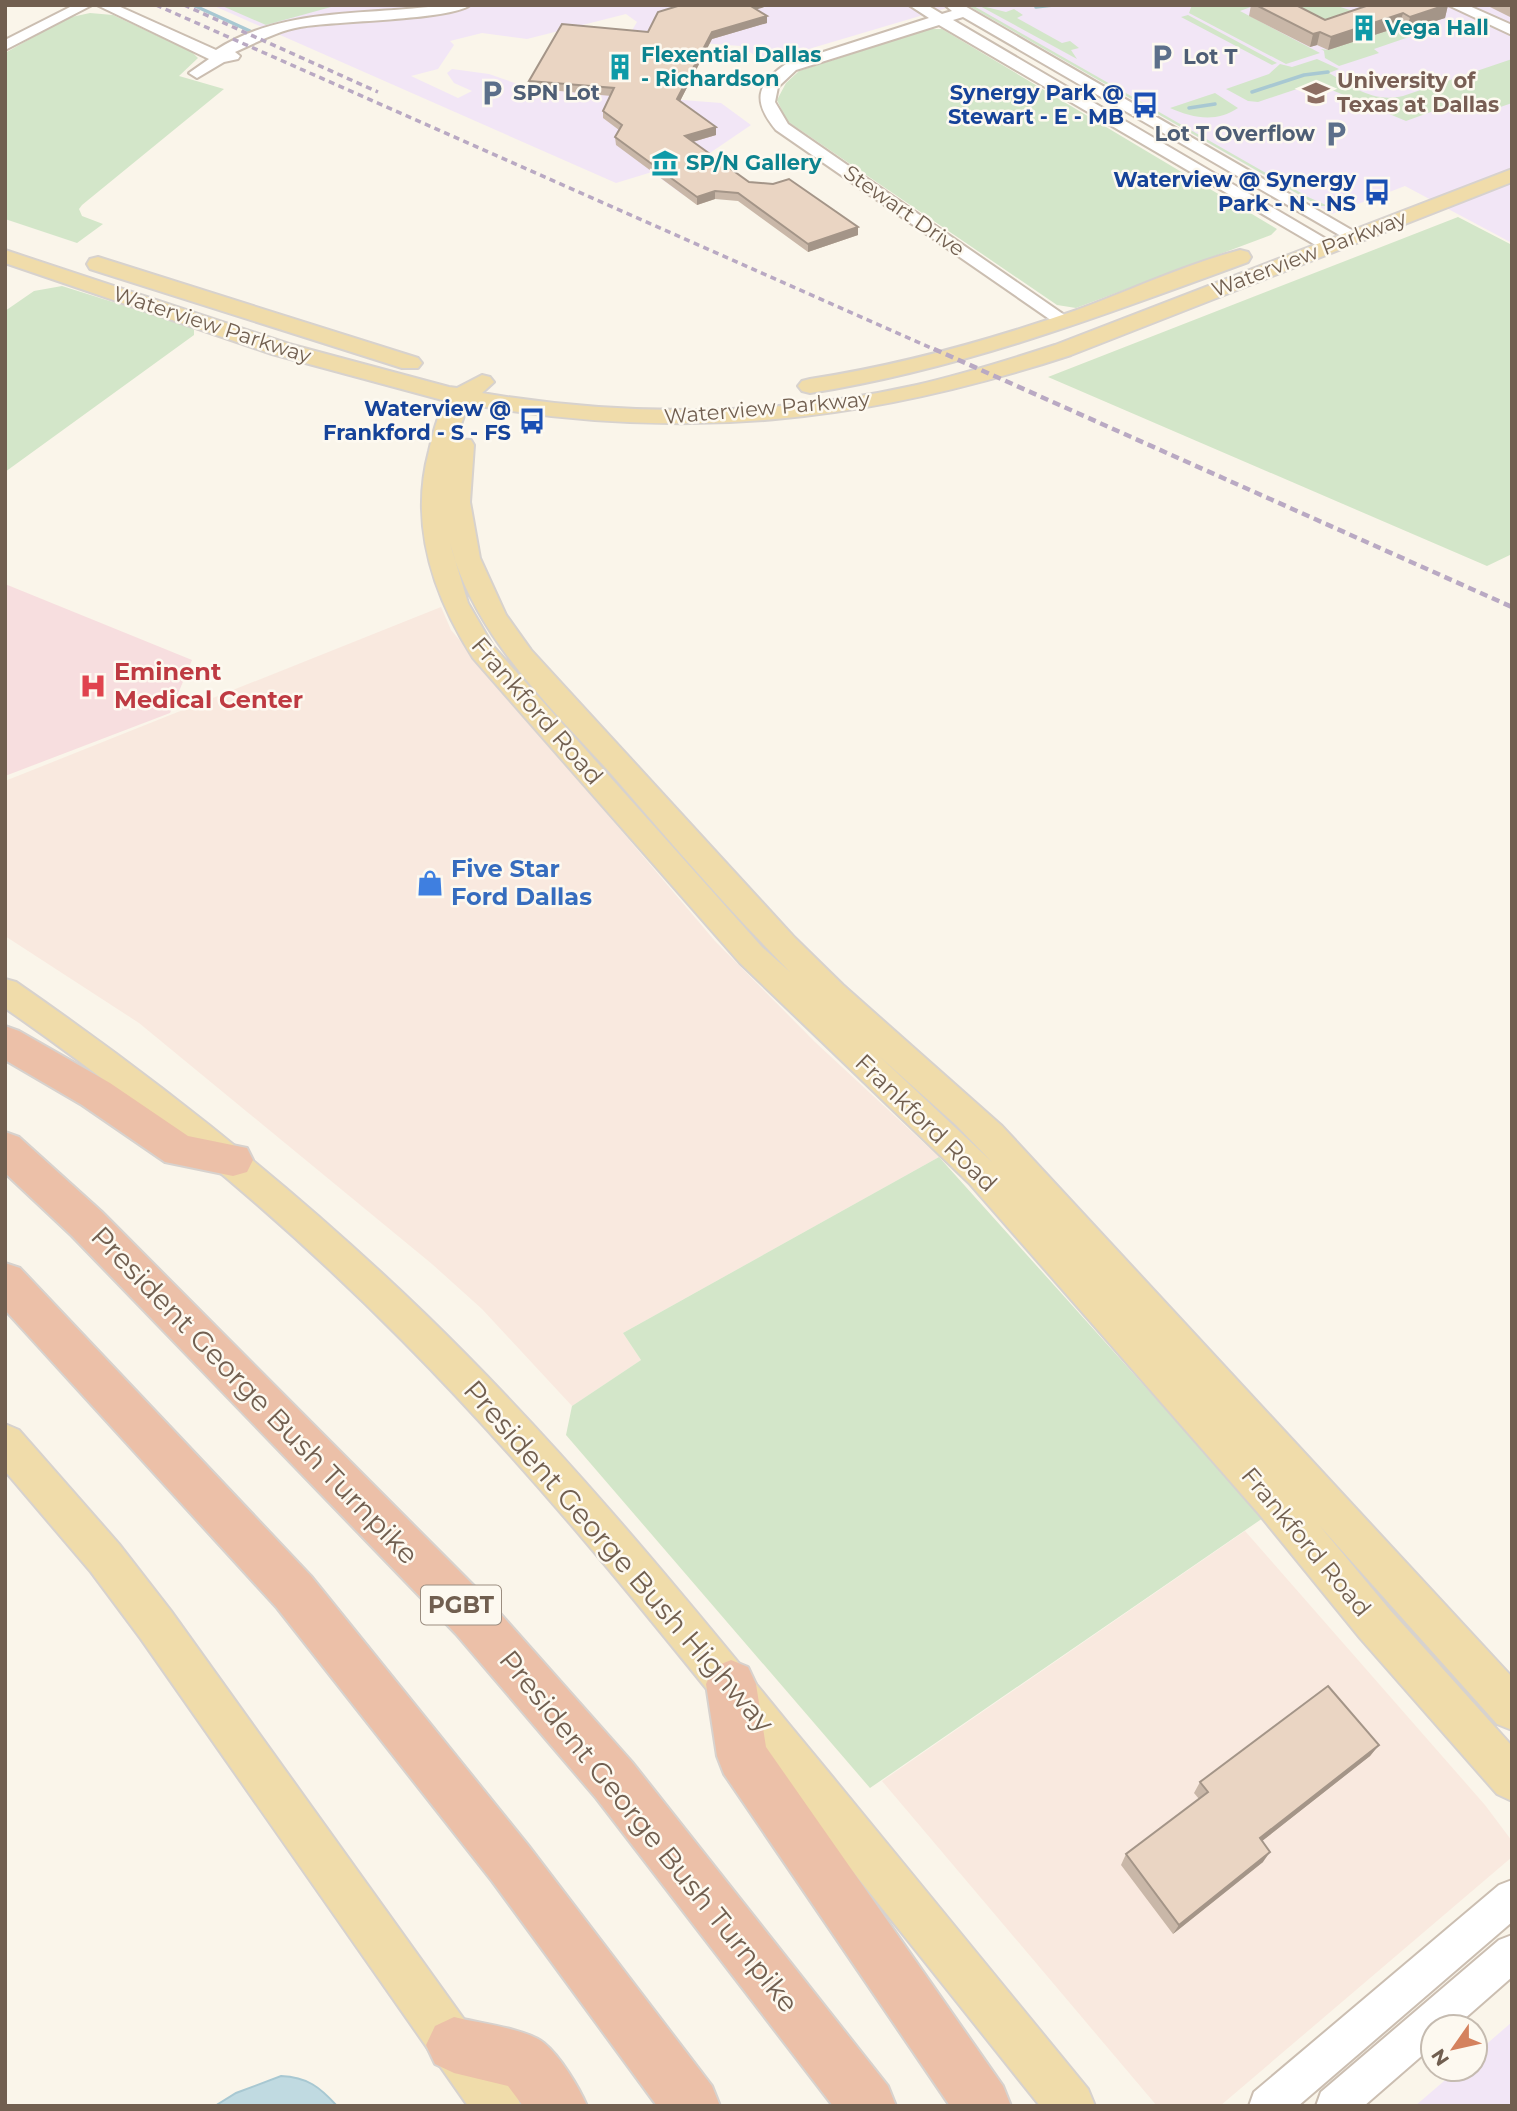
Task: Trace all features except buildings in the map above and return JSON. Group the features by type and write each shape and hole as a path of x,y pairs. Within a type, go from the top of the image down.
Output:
{"highway":[{"path":"5,1041 96,1094 179,1151 233,1160"},
{"name":"President George Bush Turnpike","path":"5,1148 97,1234 473,1618 614,1780 868,2106"},
{"path":"5,1281 294,1592 510,1863 692,2106"},
{"path":"731,1684 742,1756 983,2106"},
{"path":"454,2045 524,2062 559,2106"}],"main road":[{"path":"1488,163 1512,154"},
{"name":"Waterview Parkway","path":"5,257 335,366 476,393 581,393 736,404 870,401 1001,372 1063,350 1342,230 1446,201 1512,175"},
{"path":"1422,188 1446,201"},
{"name":"Waterview Parkway","path":"1282,241 1306,232 1342,230"},
{"name":"Waterview Parkway","path":"736,404 922,367 974,352 1256,251"},
{"name":"Waterview Parkway","path":"47,271 72,255 363,349 476,393"},
{"name":"Frankford Road","path":"476,393 441,445 433,491 433,521 439,557 460,615 483,652 730,909 811,974 939,1087 990,1136 1512,1709"},
{"name":"Frankford Road","path":"730,909 751,956 794,999 926,1118 981,1173 1257,1483 1375,1624 1512,1779"},
{"name":"President George Bush Highway","path":"5,991 127,1076 233,1160 361,1274 467,1379 575,1497 731,1684 1071,2106"},
{"path":"5,1442 80,1528 156,1625 497,2106"}],"street":[{"path":"5,46 85,5"},
{"path":"104,5 220,58"},
{"path":"356,5 368,16"},
{"path":"197,74 220,58 231,56 311,22 423,13 463,5"},
{"path":"916,5 1306,232"},
{"path":"1455,5 1512,31"},
{"path":"1464,5 1482,16"},
{"path":"958,9 1342,230"},
{"name":"Stewart Drive","path":"958,9 940,19 788,68 776,78 768,90 766,98 771,114 782,127 1064,321"},
{"path":"1268,2106 1512,1898"},
{"path":"1335,2106 1512,1954"}],"shaded area":[{"path":"212,5 957,5 765,62 740,46 628,37 637,22 626,14 527,39 482,33 450,41 454,45 438,69 411,76 458,98 472,91 454,83 447,73 452,69 489,74 529,88 721,103 751,125 704,157 683,195 652,172 616,183"},
{"name":"University of Texas at Dallas","path":"967,5 1512,5 1512,243 1405,186 1332,214"},
{"name":"Eminent Medical Center","path":"5,584 192,660 170,713 5,776"},
{"path":"441,607 451,630 715,941 815,1042 939,1157 623,1333 641,1360 572,1406 482,1309 432,1264 139,1023 5,936 5,781"},
{"path":"1245,1531 1485,1805 1512,1841 1512,1857 1220,2106 1157,2106 882,1781"},
{"path":"1512,2022 1512,2106 1415,2106 1442,2083 1489,2083 1489,2042"}],"green space":[{"path":"220,5 329,5 331,7 266,25"},
{"path":"967,5 972,5 1328,206 1319,206"},
{"path":"978,5 1006,12 1014,9 1023,15 1017,18 1062,43 1070,41 1079,48 1071,50 1077,59"},
{"path":"1192,5 1256,5 1240,11 1320,53 1286,64 1189,13"},
{"path":"1262,5 1334,5 1353,11 1340,24"},
{"path":"90,13 113,15 192,52 198,58 179,76 224,89 82,205 79,209 82,216 103,224 77,243 5,219 5,53 67,18"},
{"path":"1188,15 1277,63 1272,65 1181,17"},
{"path":"1390,28 1409,37 1374,49 1379,53 1339,66 1325,58 1321,49 1328,50"},
{"path":"929,29 942,29 1277,229 1271,235 1076,308 1057,305 787,121 777,100 786,83 799,71"},
{"path":"1317,59 1339,69 1329,73 1355,88 1392,98 1512,59 1512,103 1480,114 1439,109 1406,121 1315,83 1258,102 1248,101 1226,89 1269,74 1280,64 1292,67"},
{"path":"1215,93 1238,108 1221,116 1204,117 1170,108"},
{"path":"1458,217 1512,245 1512,554 1487,566 1048,377"},
{"path":"62,286 189,326 194,330 194,335 5,472 5,311 34,291"},
{"path":"939,1157 1263,1518 870,1788 566,1435 572,1406 641,1360 623,1333"}],"water":[{"path":"281,2076 298,2078 312,2084 337,2106 215,2106 236,2093"}],"waterway":[{"path":"193,5 250,31"},
{"path":"1036,7 1053,5"},
{"path":"1252,92 1304,75 1328,72"},
{"path":"1189,108 1215,104"}],"railway":[{"path":"156,5 938,351"},
{"path":"184,5 378,92"},
{"path":"934,349 1512,607"}],"place":[{"name":"Vega Hall","path":"1364,28"},
{"name":"Lot T","path":"1162,57"},
{"name":"Flexential Dallas - Richardson","path":"620,67"},
{"name":"SPN Lot","path":"492,93"},
{"name":"University of Texas at Dallas","path":"1316,93"},
{"name":"Synergy Park @ Stewart - E - MB","path":"1145,105"},
{"name":"Lot T Overflow","path":"1336,134"},
{"name":"SP/N Gallery","path":"665,163"},
{"name":"Waterview @ Synergy Park - N - NS","path":"1377,192"},
{"name":"Waterview @ Frankford - S - FS","path":"532,421"},
{"name":"Eminent Medical Center","path":"93,686"},
{"name":"Five Star Ford Dallas","path":"430,883"}]}
